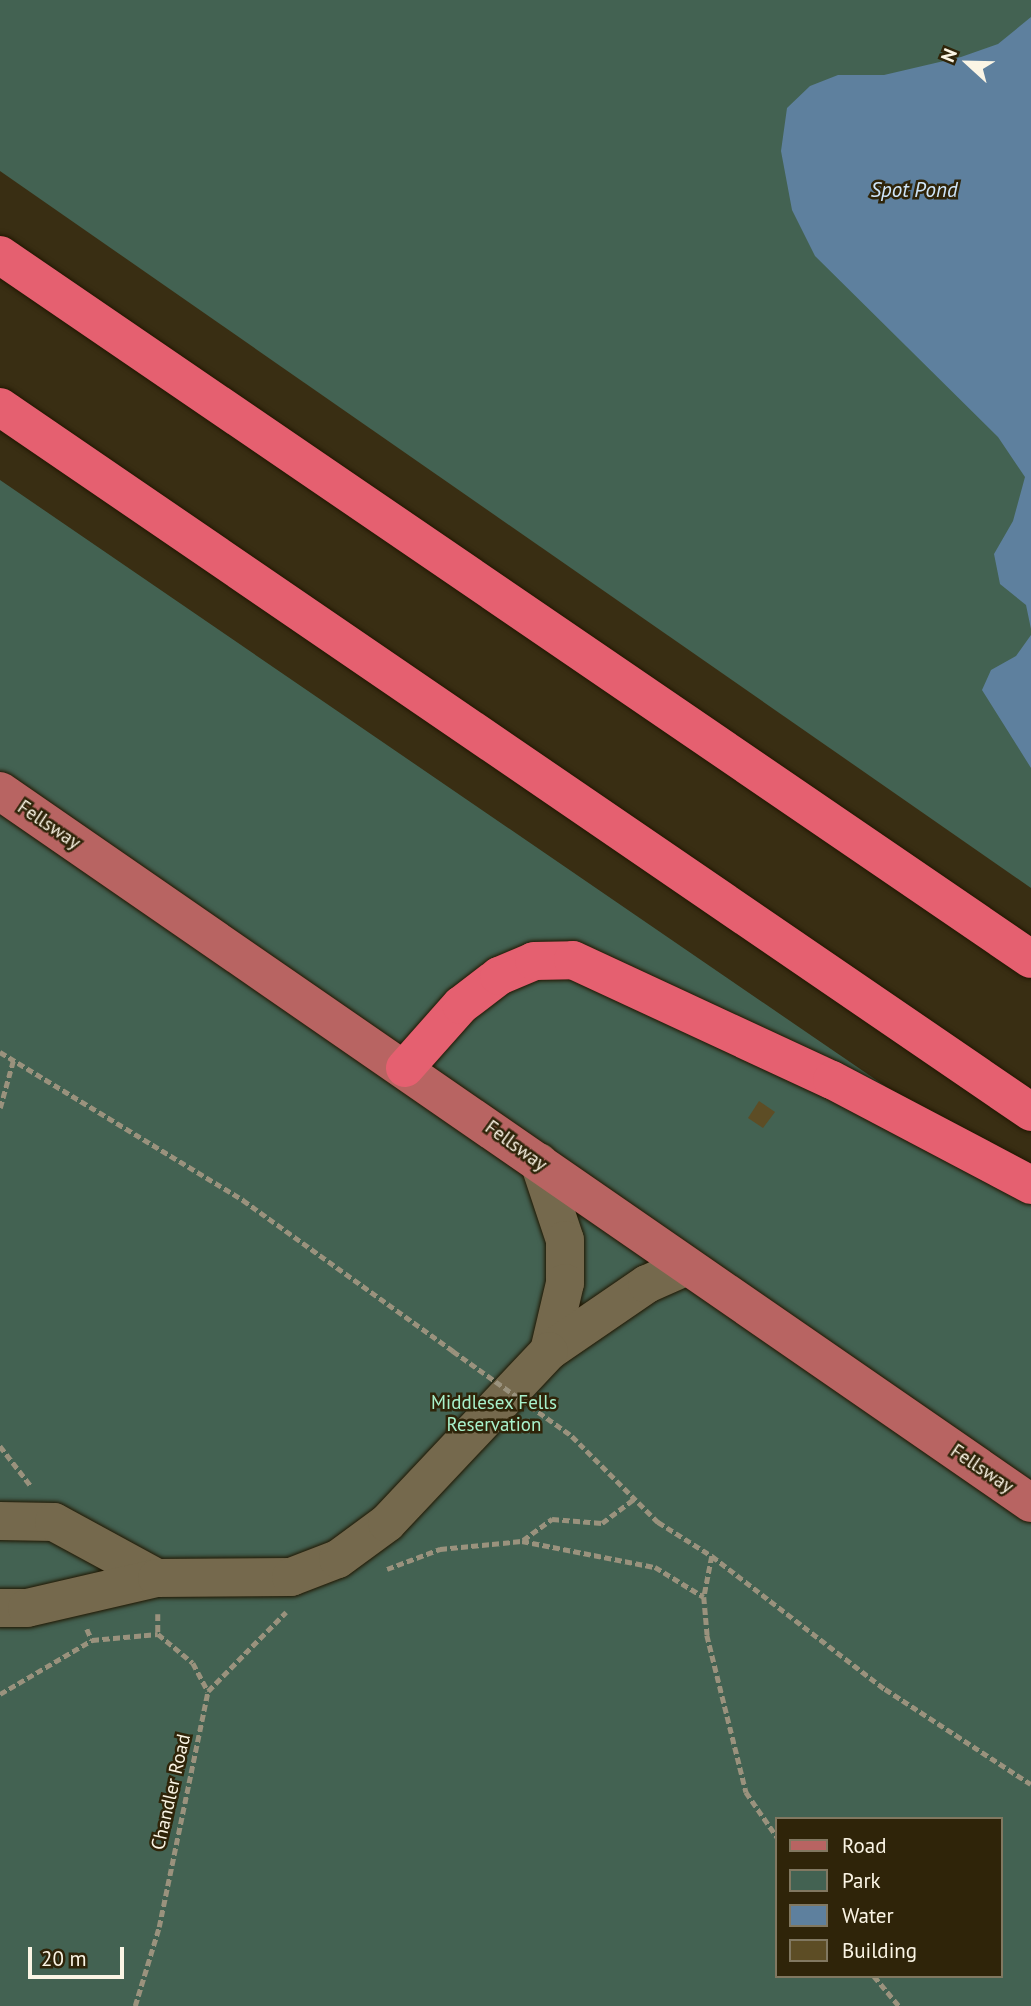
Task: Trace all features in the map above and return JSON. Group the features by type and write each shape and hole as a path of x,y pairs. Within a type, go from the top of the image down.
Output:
{"highway":[{"path":"0,255 1031,959"},
{"path":"0,407 1031,1112"},
{"path":"405,1068 452,1013 499,976 534,961 573,960 832,1080 1031,1185"}],"main road":[{"name":"Fellsway","path":"0,791 405,1068 685,1267 1031,1503"}],"lane":[{"path":"538,1162 565,1240 565,1283 549,1351"},
{"path":"0,1608 27,1608 158,1578 291,1577 338,1559 387,1523 549,1351 647,1284 685,1267"},
{"path":"0,1521 54,1522 158,1578"}],"path":[{"path":"0,1052 243,1199 572,1436 633,1500 712,1556 885,1689 1031,1784"},
{"path":"0,1108 13,1061"},
{"path":"0,1446 54,1522"},
{"path":"522,1541 552,1520 602,1523 633,1500"},
{"path":"379,1573 440,1549 522,1541 655,1567 704,1597"},
{"path":"712,1556 704,1597 746,1791 776,1836"},
{"path":"0,1694 92,1640 158,1634 193,1663 208,1691 286,1612 297,1607"},
{"name":"Chandler Road","path":"135,2006 159,1927 208,1691"},
{"path":"876,1978 899,2006"}],"green space":[{"path":"0,0 1031,0 1031,888 0,171"},
{"name":"Middlesex Fells Reservation","path":"0,480 1031,1186 1031,2006 0,2006"}],"water":[{"name":"Spot Pond","path":"1031,17 1031,629 1026,605 1000,584 994,554 1013,521 1025,477 998,437 815,256 792,210 781,151 787,108 810,86 838,75 884,75 961,57 998,44"},
{"path":"1031,635 1031,768 982,690 991,670 1016,656"}],"building":[{"path":"759,1101 775,1112 763,1128 748,1118"}]}
